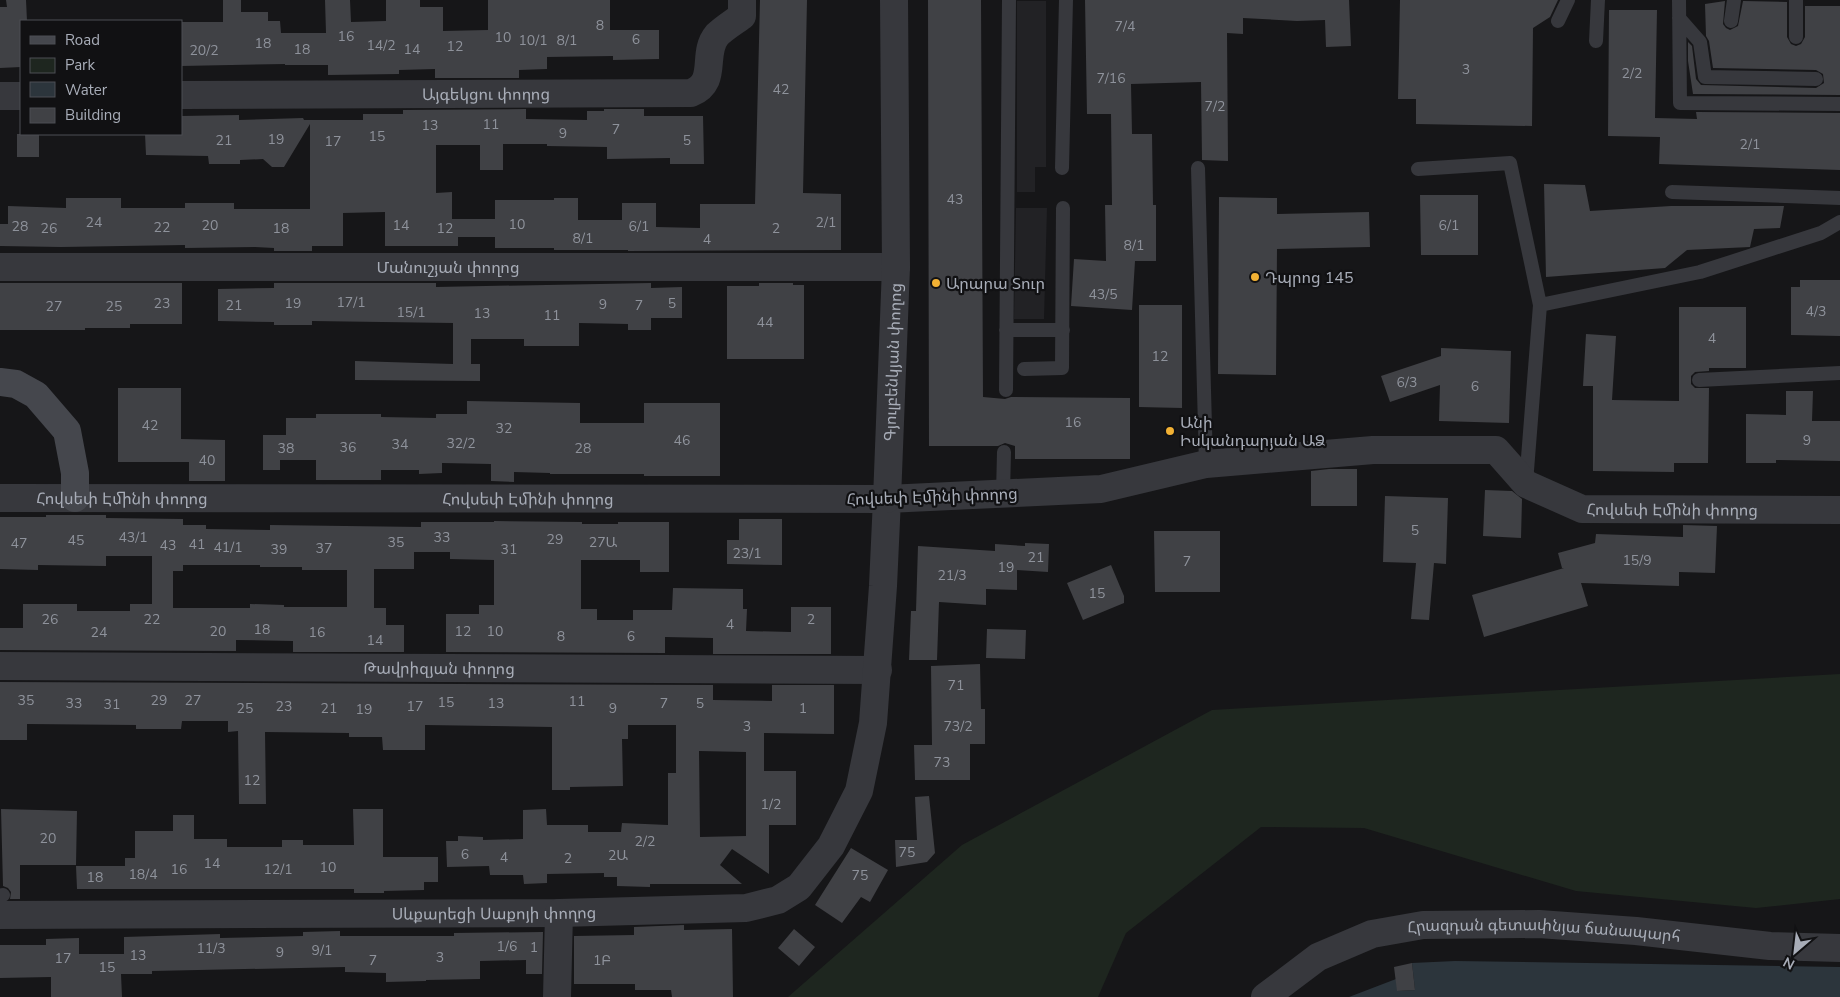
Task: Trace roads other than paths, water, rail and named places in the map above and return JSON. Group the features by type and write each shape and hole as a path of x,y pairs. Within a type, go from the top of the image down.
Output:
{"main road":[{"path":"0,382 16,384 36,395 67,432 76,472 75,498"}],"street":[{"name":"Գյուլբենկյան փողոց","path":"873,723 883,586 896,267 894,0"},
{"name":"Այգեկցու փողոց","path":"182,95 692,93 701,89 706,81 711,51 717,36 742,8"},
{"path":"0,96 20,96"},
{"name":"Մանուշյան փողոց","path":"0,267 896,267"},
{"name":"Հովսեփ Էմինի փողոց","path":"0,498 886,499 1101,489 1206,464 1373,450 1496,450 1526,484 1582,509 1840,510"},
{"name":"Թավրիզյան փողոց","path":"0,666 878,670"},
{"name":"Սևքարեցի Սաքոյի փողոց","path":"1,902 559,913 746,908 778,900 799,887 831,846 859,791 873,723"},
{"path":"557,997 559,913"},
{"name":"Հրազդան գետափնյա ճանապարհ","path":"1265,997 1318,957 1372,934 1423,925 1539,924 1636,931 1770,946 1840,948"}],"lane":[{"path":"1006,390 1009,0"},
{"path":"1062,168 1066,0"},
{"path":"1558,21 1568,0"},
{"path":"1596,41 1598,0"},
{"path":"1679,0 1680,103 1840,104"},
{"path":"1731,21 1734,0"},
{"path":"1796,0 1796,37"},
{"path":"1679,18 1700,42 1706,77 1816,78"},
{"path":"1418,169 1510,163 1540,304 1526,484"},
{"path":"1198,168 1206,464"},
{"path":"1672,192 1840,198"},
{"path":"1024,369 1062,368 1063,208"},
{"path":"1540,304 1700,272 1821,233 1840,222"},
{"path":"1006,330 1062,330"},
{"path":"1699,380 1840,373"},
{"path":"1003,494 1004,452"}],"water":[{"path":"1455,961 1840,967 1840,997 1349,997 1396,979 1398,991 1415,990 1412,963"}],"place":[{"name":"Դպրոց 145","path":"1255,277"},
{"name":"Արարա Տուր","path":"936,283"},
{"name":"Անի Իսկանդարյան ԱՁ","path":"1170,431"}]}
